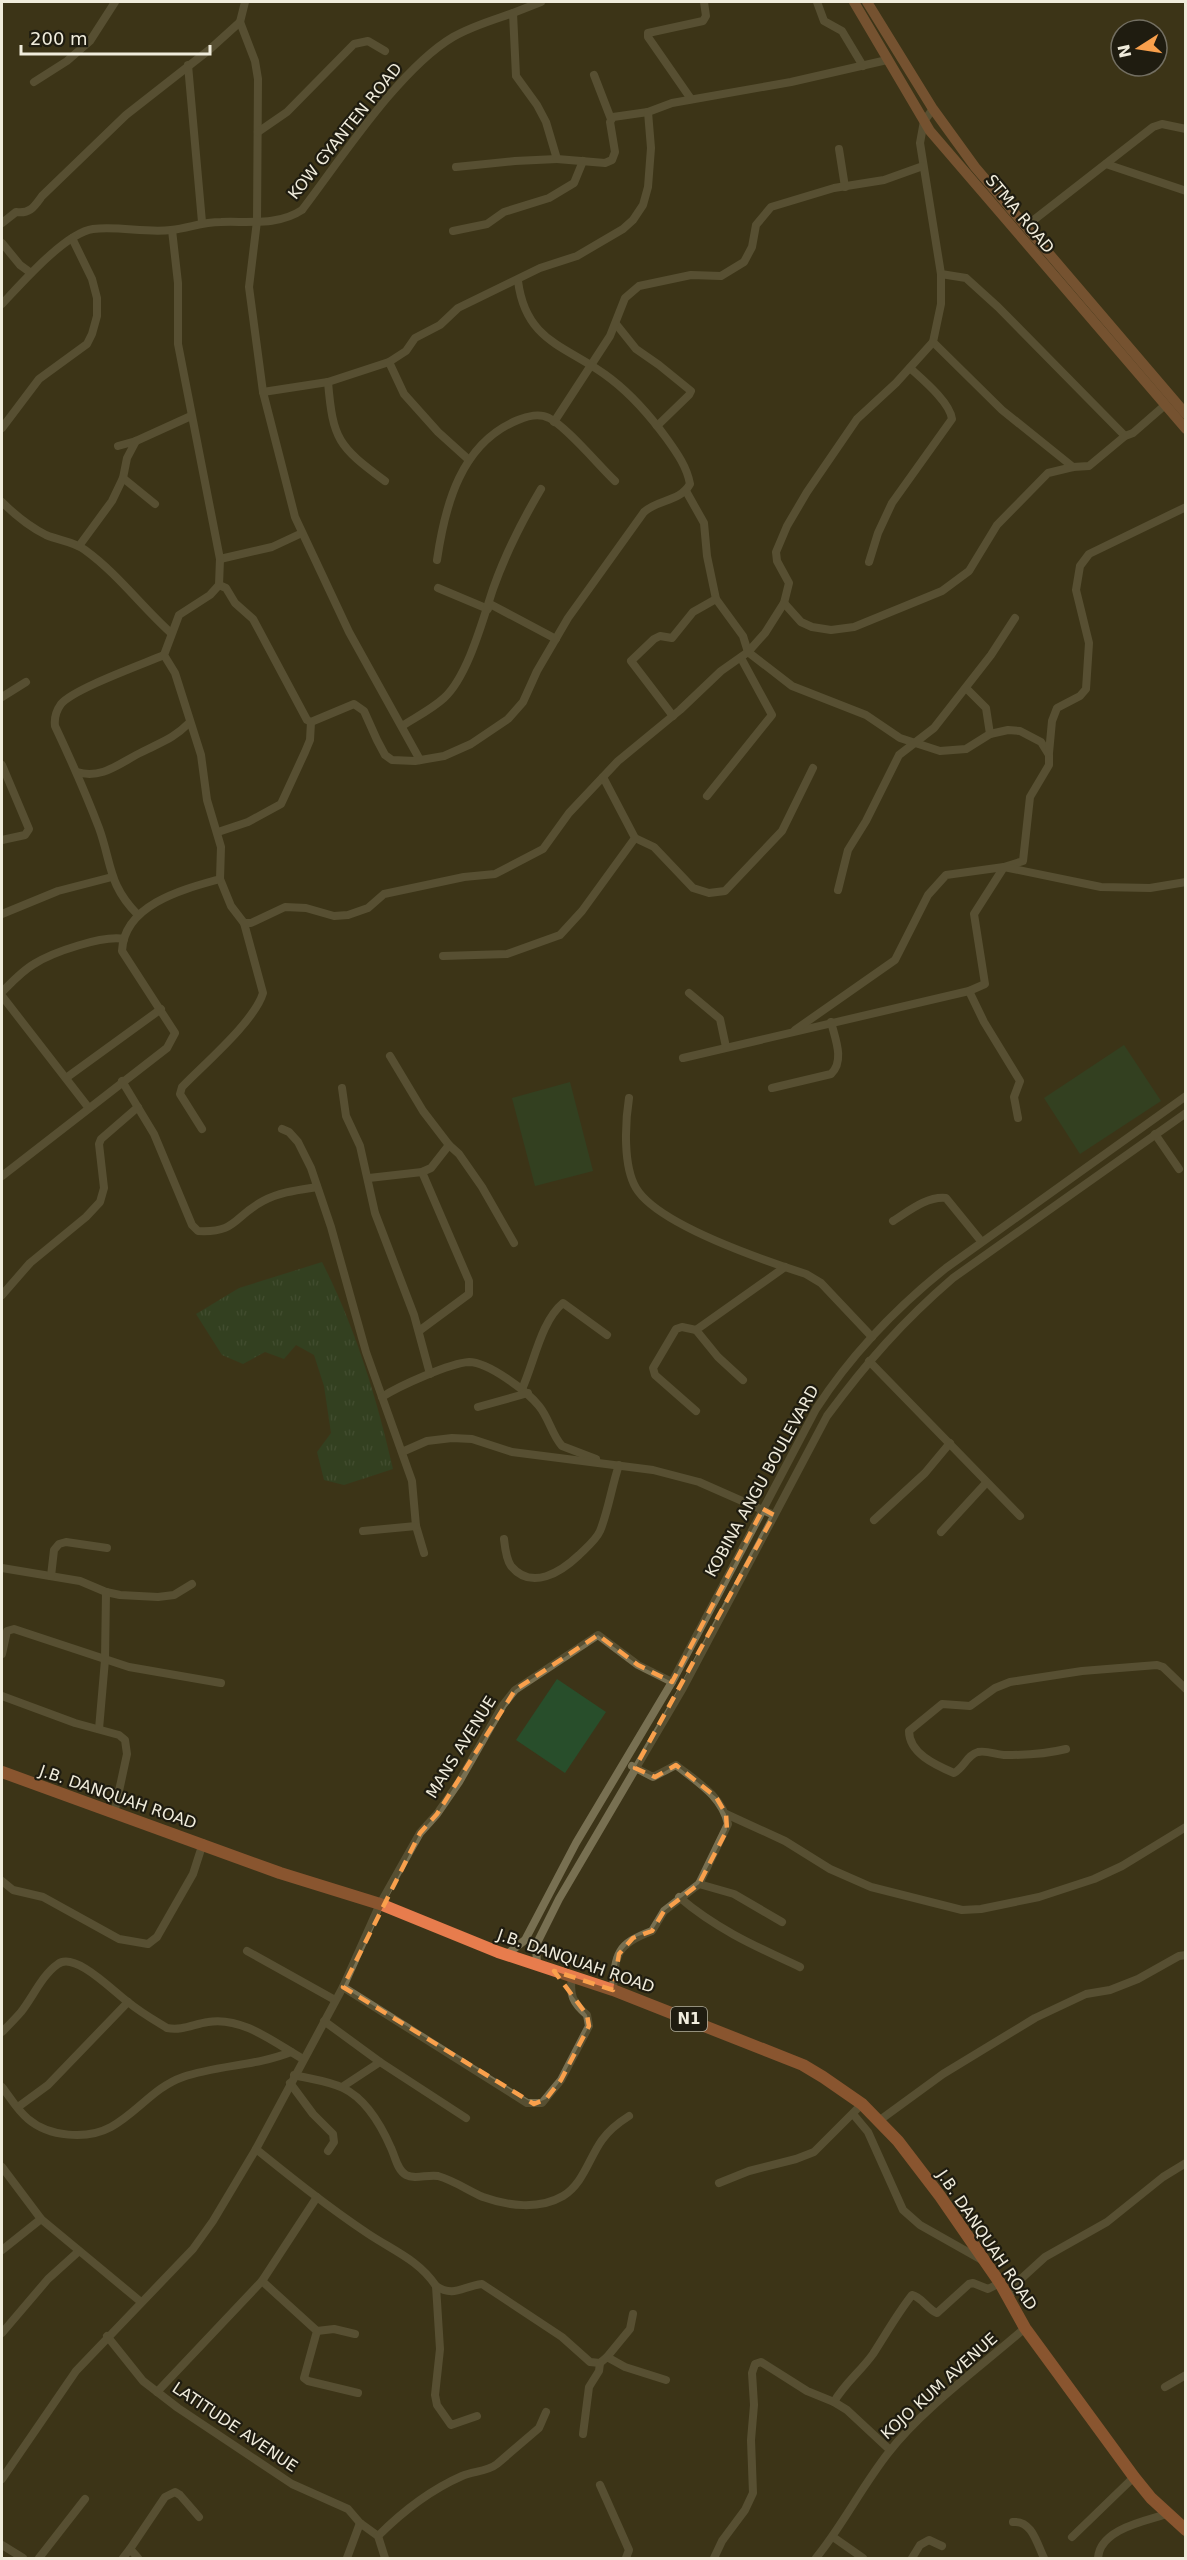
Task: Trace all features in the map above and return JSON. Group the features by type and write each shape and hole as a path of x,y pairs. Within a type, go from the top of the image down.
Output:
{"highway":[{"name":"J.B. DANQUAH ROAD","path":"2,1772 280,1872 381,1904 459,1938 613,1990 803,2065 862,2104 880,2120 940,2196 1000,2283 1026,2328 1134,2477 1167,2514 1185,2530"}],"main road":[{"name":"STMA ROAD","path":"854,2 930,131 1185,429"},
{"name":"STMA ROAD","path":"867,2 933,109 975,167 1185,414"}],"street":[{"path":"34,82 67,61 90,41 115,2"},
{"path":"245,2 240,22 257,70 258,132 257,221 249,287 263,392 295,517 349,632 420,760"},
{"name":"KOW GYANTEN ROAD","path":"2,304 31,273 72,238 92,229 171,230 202,222 288,218 302,210 382,106 419,64 452,38 479,24 541,2"},
{"path":"691,99 663,61 648,37 648,33 703,21 706,16 704,2"},
{"path":"817,2 824,21 842,32 863,66"},
{"path":"513,13 516,76 546,122 557,159"},
{"path":"2,223 16,212 24,214 32,210 42,196 126,115 240,22"},
{"path":"258,132 287,112 354,44 368,41 385,51"},
{"path":"610,119 648,112 691,99 791,82 887,60"},
{"path":"188,65 202,222"},
{"path":"456,167 557,159 605,163 612,160 615,152 610,119 594,75"},
{"path":"244,923 285,907 306,908 340,917 368,908 384,894 464,877 495,874 506,870 543,849 558,826 618,761 673,716 711,680 745,655 765,633 784,603 789,583 777,561 776,552 787,526 807,492 857,419 910,368 933,342 940,304 941,274 920,143 924,121 933,109"},
{"path":"263,392 328,382 389,362 406,351 416,338 440,325 458,308 518,281 540,268 577,256 623,229 643,206 648,187 651,148 648,112"},
{"path":"1026,226 1153,127 1162,124 1185,129"},
{"path":"839,149 845,187"},
{"path":"453,231 488,224 504,212 549,198 574,183 583,161"},
{"path":"1106,164 1185,190"},
{"path":"554,422 616,324 626,298 639,286 692,275 721,276 736,268 749,253 756,225 771,207 845,187 884,180 923,166"},
{"path":"171,230 177,283 177,331 191,416 220,559 219,585 210,595 179,615 164,655 175,674 198,746 207,800 218,832 222,865 220,879 231,906 244,923 263,993 261,1000 244,1022 182,1087 180,1094 202,1129"},
{"path":"2,428 39,379 87,344 92,334 97,316 97,298 93,279 72,238"},
{"path":"2,243 20,265 31,273"},
{"path":"941,274 966,278 998,307 1125,436"},
{"path":"311,722 354,704 364,711 385,755 392,760 420,760 458,752 508,718 523,702 556,639 591,584 644,512 650,506 686,491 690,484 689,476 657,426 631,397 610,378 563,351 534,325 522,303 518,281"},
{"path":"616,324 636,349 659,364 691,391 657,426"},
{"path":"933,342 1002,410 1073,467"},
{"path":"389,362 404,394 438,432 469,459"},
{"path":"869,562 878,532 892,503 952,418 950,411 937,395 910,368"},
{"path":"328,382 331,420 339,440 360,462 385,481"},
{"path":"784,603 795,618 807,625 831,630 854,627 942,591 969,571 997,525 1045,476 1073,467 1089,466 1164,406"},
{"path":"438,560 447,507 459,476 469,459 508,424 527,416 537,415 549,418 615,482"},
{"path":"118,446 136,441 191,416"},
{"path":"79,546 112,501 123,478 127,458 136,441"},
{"path":"123,478 155,504"},
{"path":"402,726 445,698 453,687 469,657 522,520 541,489"},
{"path":"686,491 704,523 707,556 716,599 743,636 745,655 772,715 707,796"},
{"path":"2,502 16,516 47,535 79,546 119,578 148,612 171,633"},
{"path":"792,1032 820,1010 896,960 928,895 946,875 1004,867 1023,861 1030,797 1049,765 1052,722 1056,708 1080,696 1086,689 1089,643 1076,590 1080,566 1089,554 1185,507"},
{"path":"220,559 272,547 302,533"},
{"path":"219,585 226,588 235,603 253,619 307,720 311,722"},
{"path":"438,588 489,607 556,639"},
{"path":"673,716 631,661 654,639 660,636 671,639 693,612 716,599"},
{"path":"838,890 848,850 866,821 899,755 934,728 991,655 1015,618"},
{"path":"138,915 127,903 112,877 101,834 77,772 55,726 56,713 62,703 76,693 164,655"},
{"path":"745,655 792,686 866,715 900,738 939,751 959,751 990,734 1008,730 1031,735 1045,746 1049,755 1049,765"},
{"path":"2,697 26,682"},
{"path":"966,688 986,708 990,734"},
{"path":"218,832 248,822 281,804 310,740 311,722"},
{"path":"77,772 88,774 110,770 175,736 189,723"},
{"path":"2,765 29,829 25,835 2,840"},
{"path":"603,777 635,838 654,847 693,888 709,893 725,891 782,831 813,768"},
{"path":"443,956 507,954 560,935 582,911 635,838"},
{"path":"1004,867 1101,887 1150,888 1185,882"},
{"path":"683,1058 767,1040 831,1022 982,987 986,980 974,914 1004,867"},
{"path":"2,914 67,888 112,877"},
{"path":"2,1176 88,1107 167,1048 175,1033 122,951 124,939 138,915 176,893 220,879"},
{"path":"88,1107 2,994 34,964 77,946 112,937 124,939"},
{"path":"969,991 984,1022 1020,1081 1014,1096 1018,1118"},
{"path":"689,993 720,1019 726,1047"},
{"path":"66,1078 161,1009"},
{"path":"772,1088 831,1074 836,1070 838,1051 831,1022"},
{"path":"390,1056 423,1112 459,1154 482,1187 514,1243"},
{"path":"122,1081 154,1134 192,1225 198,1231 222,1231 266,1199 283,1193 317,1187"},
{"path":"342,1088 346,1116 360,1146 369,1178 375,1214 419,1330 430,1374"},
{"name":"KOBINA ANGU BOULEVARD","path":"506,1954 525,1940 576,1843 672,1682 816,1409 838,1375 915,1293 981,1241 1185,1096"},
{"path":"629,1098 626,1122 627,1154 636,1188 652,1205 682,1225 806,1274 821,1283 872,1337"},
{"path":"2,1295 30,1263 86,1218 100,1202 104,1188 99,1144 101,1139 138,1107"},
{"name":"KOBINA ANGU BOULEVARD","path":"536,1945 586,1850 683,1688 827,1416 869,1361 923,1303 953,1278 1185,1113"},
{"path":"282,1129 290,1132 306,1156 331,1227 366,1352 412,1481 416,1526 424,1553"},
{"path":"1155,1134 1179,1169"},
{"path":"369,1178 422,1172 431,1168 449,1145"},
{"path":"419,1330 469,1294 469,1281 422,1172"},
{"path":"893,1221 926,1201 938,1197 946,1198 981,1241"},
{"path":"696,1330 785,1267"},
{"path":"525,1391 542,1332 563,1303 607,1335"},
{"path":"696,1410 655,1375 653,1368 676,1329 682,1327 696,1330 718,1357 743,1380"},
{"path":"869,1361 1020,1516"},
{"path":"382,1397 396,1388 430,1374 470,1362 487,1367 525,1391 548,1416 558,1442 562,1446 603,1463"},
{"path":"478,1407 525,1391"},
{"path":"402,1452 427,1441 452,1438 472,1439 512,1452 653,1470 699,1482 774,1515"},
{"path":"874,1520 925,1473 950,1443"},
{"path":"504,1539 512,1567 526,1575 542,1579 559,1572 600,1532 619,1465"},
{"path":"941,1532 986,1483"},
{"path":"363,1532 416,1526"},
{"path":"51,1576 54,1550 59,1544 66,1542 107,1548"},
{"path":"2,1568 80,1581 106,1592 158,1597 174,1595 192,1584"},
{"path":"99,1729 105,1660 106,1592"},
{"path":"2,1654 7,1630 14,1629 105,1660 153,1672 221,1683"},
{"name":"MANS AVENUE","path":"2,2479 76,2371 200,2240 256,2149 343,1987 381,1904 420,1833 437,1814 474,1756 494,1719 515,1690 598,1635 638,1665 672,1682"},
{"path":"1066,1749 1035,1755 997,1755 981,1751 968,1758 963,1767 954,1773 915,1750 911,1744 909,1731 942,1704 970,1707 995,1688 1010,1682 1082,1671 1157,1665 1163,1667 1185,1689"},
{"path":"2,1696 75,1723 119,1735 125,1740 127,1746 114,1814"},
{"path":"613,1990 614,1970 619,1954 633,1938 652,1931 664,1911 699,1884 727,1830 726,1814 716,1797 676,1765 653,1777 626,1761"},
{"path":"726,1814 784,1841 830,1869 871,1887 962,1910 981,1909 1039,1897 1087,1881 1122,1866 1185,1827"},
{"path":"2,1881 13,1890 43,1897 119,1939 148,1944 157,1937 183,1893 193,1874 203,1844"},
{"path":"699,1884 734,1894 782,1922"},
{"path":"679,1898 700,1916 730,1935 800,1967"},
{"path":"525,1940 536,1945 537,1965"},
{"path":"247,1951 335,2000"},
{"path":"880,2120 943,2074 1035,2018 1086,1994 1110,1990 1138,1979 1179,1956 1185,1955"},
{"path":"2,2032 20,2013 59,1962 66,1961 77,1964 99,1977 128,2002 167,2028 184,2028 209,2021 227,2021 269,2039 303,2059"},
{"path":"343,1987 527,2103 534,2104 546,2099 561,2080 589,2026 587,2015 577,2006 569,1992 572,1977"},
{"path":"18,2107 48,2085 128,2002"},
{"path":"324,2021 380,2062 466,2118"},
{"path":"2,2087 28,2119 46,2130 73,2135 93,2133 111,2127 166,2084 185,2077 271,2060 291,2052"},
{"path":"342,2087 380,2062"},
{"path":"292,2079 342,2087 368,2110 382,2129 405,2175 411,2177 434,2175 456,2181 481,2196 514,2205 546,2203 575,2187 602,2140 611,2128 628,2116"},
{"path":"292,2079 313,2114 333,2134 334,2142 328,2151"},
{"path":"719,2183 749,2171 813,2152 862,2104"},
{"path":"853,2114 872,2139 903,2210 920,2225 984,2261"},
{"path":"256,2149 316,2197 368,2234 420,2266 436,2286 445,2292 457,2293 470,2286 482,2284 562,2337 590,2362 603,2360 666,2380"},
{"path":"1008,2298 1022,2278 1045,2257 1107,2222 1163,2177 1185,2163"},
{"path":"2,2168 41,2219 141,2302"},
{"path":"157,2392 262,2281 316,2197"},
{"path":"2,2250 41,2219"},
{"path":"2,2333 48,2280 79,2251"},
{"path":"262,2281 317,2331 333,2329 355,2334"},
{"path":"834,2402 872,2355 892,2320 912,2295 937,2313 969,2284 973,2283 988,2289 1000,2283"},
{"path":"436,2286 440,2349 435,2395 437,2405 451,2425 477,2416"},
{"path":"583,2434 590,2387 603,2360 630,2329 633,2314"},
{"name":"KOJO KUM AVENUE","path":"816,2559 890,2450 935,2406 1026,2328"},
{"path":"317,2331 304,2378 308,2381 358,2393"},
{"name":"LATITUDE AVENUE","path":"107,2336 143,2381 157,2392 292,2484 348,2509 360,2523 378,2536"},
{"path":"714,2559 722,2541 746,2510 753,2493 752,2373 755,2364 760,2362 807,2391 847,2410 890,2450"},
{"path":"1165,2387 1185,2375"},
{"path":"385,2559 378,2536 402,2513 463,2475 492,2468 539,2428 546,2412"},
{"path":"1072,2537 1134,2477"},
{"path":"600,2485 629,2550 626,2559"},
{"path":"123,2559 165,2497 171,2493 180,2495 199,2517"},
{"path":"39,2559 85,2499"},
{"path":"1098,2559 1103,2543 1124,2528 1167,2514"},
{"path":"1012,2522 1020,2521 1026,2524 1044,2559"},
{"path":"347,2559 360,2523"},
{"path":"833,2537 862,2559"},
{"path":"912,2559 920,2545 929,2540 942,2546"},
{"path":"2,2545 23,2559"},
{"path":"130,2549 138,2559"}],"highlighted area":[{"path":"763,1509 774,1515 635,1768 655,1777 676,1765 716,1797 726,1814 727,1830 699,1884 664,1911 652,1931 633,1938 619,1954 613,1990 554,1971 587,2015 589,2026 561,2080 546,2099 534,2104 343,1987 420,1833 437,1814 515,1690 598,1635 638,1665 672,1682"}],"green space":[{"path":"1124,1045 1161,1101 1080,1154 1044,1098"},
{"path":"570,1082 593,1171 535,1186 512,1098"},
{"path":"322,1262 345,1312 364,1363 393,1469 344,1485 324,1480 317,1452 331,1433 324,1386 314,1355 296,1345 284,1359 265,1352 243,1364 222,1355 196,1314 239,1288"},
{"path":"557,1679 606,1712 565,1773 516,1740"}]}
